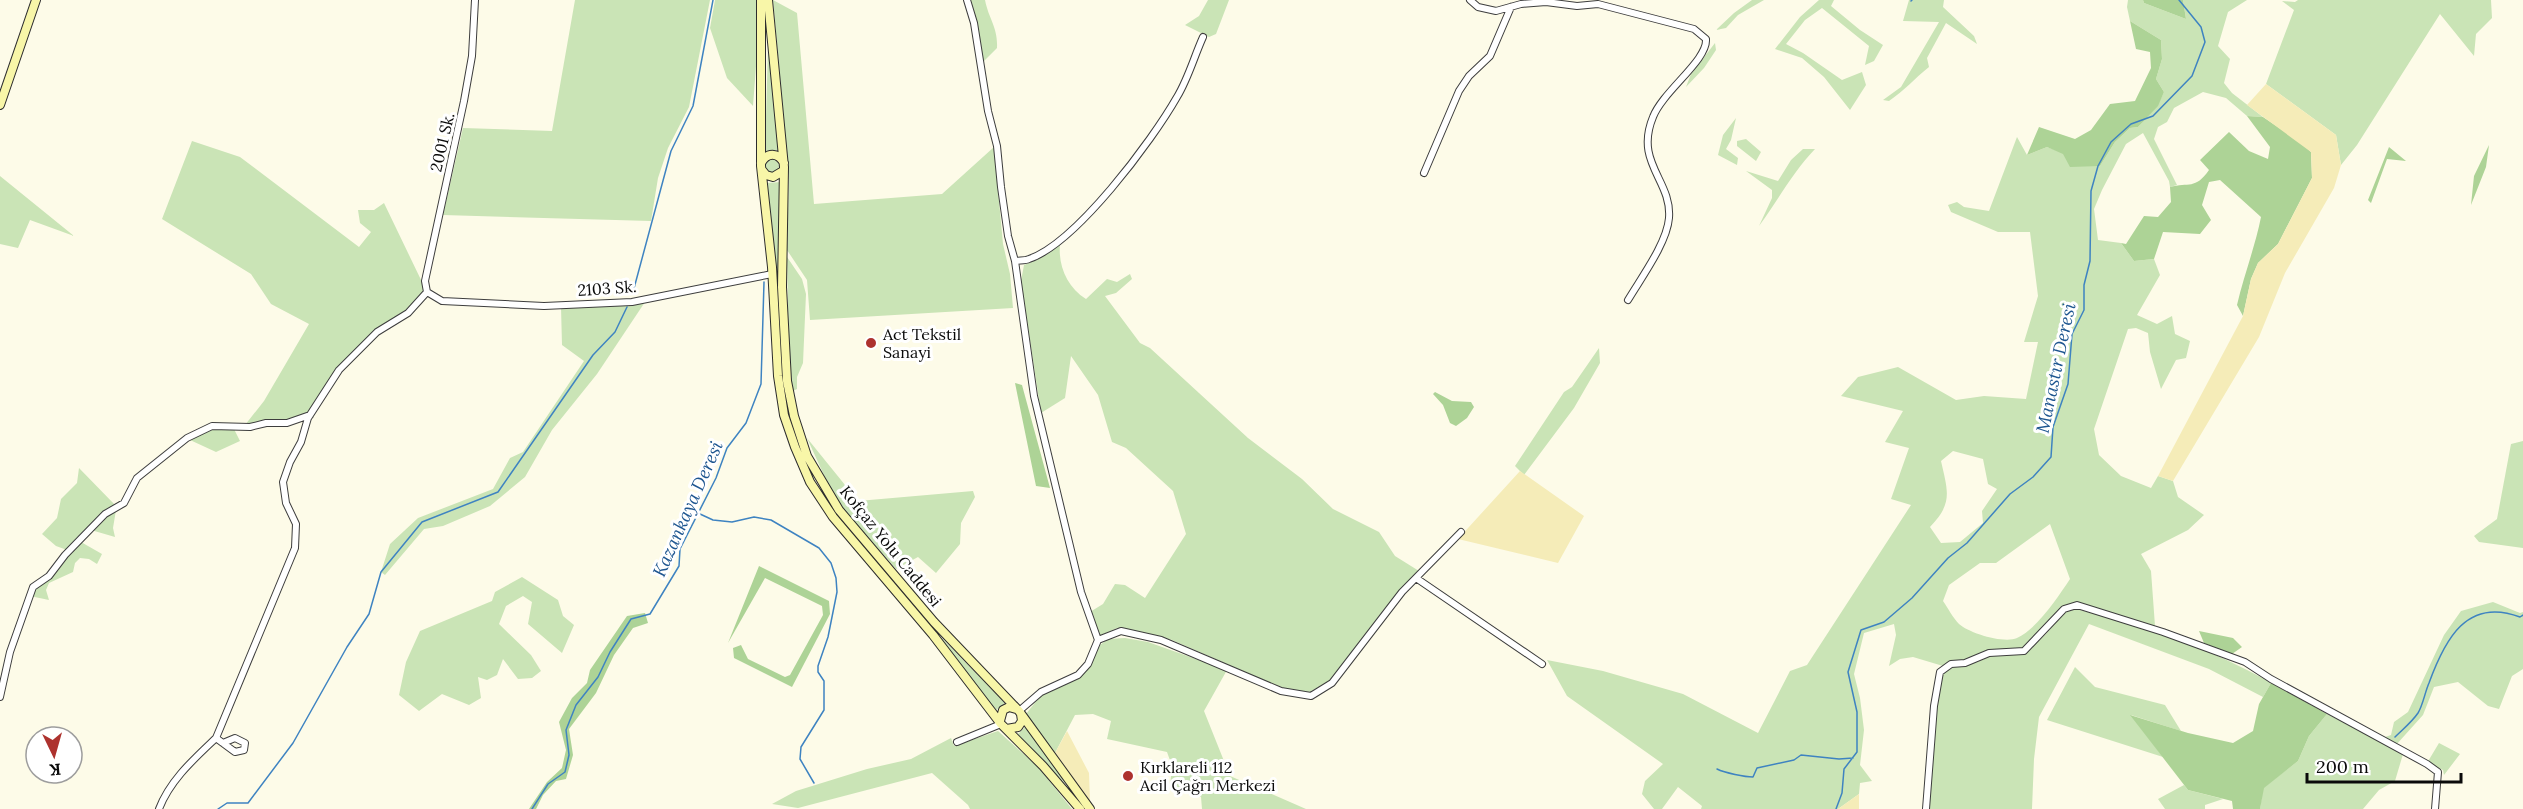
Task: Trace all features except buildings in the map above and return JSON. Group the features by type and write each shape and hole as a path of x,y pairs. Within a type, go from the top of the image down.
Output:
{"main road":[{"path":"0,105 36,0"},
{"name":"Kofçaz Yolu Caddesi","path":"761,0 761,166 772,274 780,394 789,432 810,482 838,523 933,635 1003,725 1060,784 1080,809"},
{"name":"Kofçaz Yolu Caddesi","path":"768,0 783,167 783,305 787,381 794,416 807,456 832,500 849,523 934,622 1020,712 1090,809"},
{"path":"772,154 779,156 783,167 773,177 766,175 761,166 765,157 772,154"},
{"path":"1013,707 1020,712 1022,721 1018,727 1003,725 1001,713 1006,708 1013,707"}],"street":[{"name":"2001 Sk.","path":"426,290 464,102 471,56 475,0"},
{"path":"967,0 974,23 988,111 997,146 1008,236 1015,261 1034,396 1081,592 1098,640 1088,664 1078,675 1041,692 1020,712"},
{"path":"1470,0 1478,7 1496,11 1546,2 1577,6 1598,4 1694,29 1706,39 1702,56 1662,98 1652,118 1646,144 1666,197 1669,221 1660,243 1628,300"},
{"path":"1424,173 1459,91 1469,76 1490,57 1511,7"},
{"path":"1015,261 1028,260 1058,242 1076,226 1119,178 1154,132 1178,95 1203,37"},
{"name":"2103 Sk.","path":"426,290 442,301 544,306 632,302 772,274"},
{"path":"159,809 177,778 216,738 295,548 296,524 286,502 283,482 311,414 339,370 377,332 408,313 426,290"},
{"path":"0,697 10,652 33,587 49,576 65,555 105,514 124,503 137,478 187,438 212,426 250,427 266,423 287,423 311,414"},
{"path":"1098,640 1121,631 1161,640 1281,691 1311,696 1332,683 1402,592 1461,532"},
{"path":"1416,578 1542,664"},
{"path":"1926,809 1934,706 1940,672 1952,663 1965,663 1989,653 2024,651 2064,609 2077,605 2163,632 2245,662 2271,679 2427,765 2438,772 2435,809"},
{"path":"957,742 1003,725"},
{"path":"216,738 223,743"}],"green space":[{"path":"575,0 710,0 689,107 668,148 658,178 651,221 443,215 463,128 552,131"},
{"path":"715,0 756,0 758,40 753,106 727,78 710,28"},
{"path":"773,0 797,13 814,204 942,194 994,147 1003,244 1010,274 1013,308 810,320 807,280 787,250 789,176"},
{"path":"970,0 985,0 995,29 997,48 983,62 977,23"},
{"path":"1208,0 1229,0 1216,34 1209,37 1185,25 1199,16"},
{"path":"1752,0 1764,0 1738,15 1726,28 1716,30 1734,13"},
{"path":"1819,0 1834,0 1831,6 1860,30 1883,45 1874,61 1865,65 1869,46 1822,8 1805,20 1786,44 1842,80 1862,72 1866,85 1850,110 1824,77 1802,58 1775,49 1800,17"},
{"path":"1909,0 1944,0 1943,7 1974,36 1977,44 1946,23 1927,58 1929,67 1889,101 1883,100 1901,87 1939,22 1903,21"},
{"path":"2128,0 2143,0 2144,3 2186,19 2183,0 2247,0 2228,12 2218,46 2230,59 2224,83 2232,93 2263,117 2247,116 2226,98 2203,92 2174,108 2167,122 2158,127 2154,139 2177,185 2170,187 2143,133 2126,144 2094,209 2098,240 2121,243 2134,261 2154,259 2160,275 2137,315 2157,324 2172,316 2175,334 2190,341 2186,358 2176,360 2161,389 2150,352 2148,333 2136,328 2128,329 2094,429 2099,455 2121,476 2151,488 2158,476 2173,481 2178,497 2204,515 2188,530 2141,554 2151,571 2155,626 2077,603 2070,604 2060,609 2023,649 1943,666 1913,657 1900,659 1889,666 1896,635 1894,624 1864,633 1854,674 1864,730 1860,765 1872,781 1860,783 1859,794 1838,809 1701,809 1702,806 1678,787 1662,809 1654,809 1642,794 1645,781 1663,764 1567,696 1547,660 1603,671 1683,694 1758,733 1790,671 1807,665 1911,505 1891,499 1909,448 1885,442 1903,411 1841,396 1858,377 1898,367 1956,400 1984,396 2026,399 2038,342 2024,342 2038,296 2030,232 1998,232 1951,212 1948,205 1957,202 1964,207 1989,211 2017,137 2027,155 2047,147 2100,166 2115,142 2130,128 2138,127 2157,106 2164,92 2156,79 2162,59 2161,40 2130,21","holes":["1953,451 1983,459 1988,484 1997,489 1982,511 1983,523 1960,542 1941,543 1930,527 1942,511 1947,497 1941,461","2050,524 2070,579 2032,628 2017,638 2004,640 1970,631 1959,624 1943,601 1949,585 1980,563 1996,563"]},
{"path":"2143,0 2183,0 2186,19 2144,3"},
{"path":"2298,0 2491,0 2492,18 2476,34 2474,56 2440,14 2357,145 2341,165 2336,135 2266,84 2294,10 2282,1 2295,2"},
{"path":"2130,21 2161,40 2162,59 2156,79 2164,92 2158,106 2138,127 2130,128 2115,142 2100,166 2070,167 2063,154 2047,147 2027,155 2039,127 2075,139 2091,130 2110,104 2135,101 2151,68 2150,52 2136,49"},
{"path":"1715,43 1716,50 1704,68 1686,87 1691,74"},
{"path":"768,47 779,150 765,151"},
{"path":"2247,116 2263,117 2299,141 2311,152 2312,178 2278,244 2258,263 2251,279 2243,316 2237,305 2261,217 2220,180 2209,182 2202,205 2211,220 2200,234 2163,232 2154,259 2134,261 2121,243 2126,244 2144,216 2158,217 2171,202 2170,187 2196,183 2204,176 2209,170 2200,160 2229,132 2249,151 2268,159 2270,147"},
{"path":"1736,118 1731,140 1726,149 1738,158 1737,165 1718,155 1723,135"},
{"path":"1746,139 1761,152 1756,161 1737,146 1737,141"},
{"path":"192,141 240,157 359,247 371,232 360,223 358,210 374,210 384,203 422,282 424,290 406,312 338,369 310,413 287,421 245,425 264,401 309,324 271,304 251,274 162,219"},
{"path":"2489,145 2486,167 2471,205 2474,176"},
{"path":"2389,147 2406,161 2387,159 2371,203 2368,200"},
{"path":"1803,149 1815,149 1759,226 1772,198 1772,190 1746,171 1778,181 1791,160"},
{"path":"769,159 775,159 779,166 775,173 769,173 765,169 765,163"},
{"path":"0,176 74,236 30,220 18,248 0,244"},
{"path":"781,182 778,291 766,183"},
{"path":"1060,244 1062,268 1065,275 1079,294 1086,299 1107,279 1117,282 1130,274 1132,279 1116,293 1105,296 1140,343 1150,348 1248,438 1302,479 1333,509 1379,532 1395,556 1419,571 1385,608 1330,680 1310,692 1282,688 1172,640 1117,628 1099,636 1090,612 1103,604 1115,584 1125,585 1145,598 1186,534 1173,491 1126,448 1112,442 1098,395 1071,356 1065,398 1041,413 1021,281 1024,265 1040,258"},
{"path":"787,257 802,279 806,294 803,363 797,377 797,389 793,391 789,359"},
{"path":"645,302 597,374 552,430 525,477 490,506 443,526 424,529 385,575 381,572 390,544 418,518 493,489 510,458 523,452 584,361 562,345 561,307"},
{"path":"1599,348 1600,363 1574,408 1524,475 1515,466 1564,392 1572,387"},
{"path":"1015,383 1022,385 1050,488 1036,486"},
{"path":"1435,392 1452,401 1471,402 1474,407 1467,418 1456,426 1450,423 1443,405 1433,394"},
{"path":"233,427 240,441 216,452 190,440 212,428"},
{"path":"807,438 858,501 973,491 975,497 961,523 960,544 936,573 918,557 896,569 833,495"},
{"path":"2523,441 2523,548 2479,542 2474,536 2497,519 2511,444"},
{"path":"79,468 116,506 67,550 56,546 42,534 57,518 61,499 77,483"},
{"path":"116,510 113,528 115,537 91,530 107,514"},
{"path":"81,542 102,554 97,564 89,559 80,558 75,563 73,572 49,583 46,590 49,600 30,596 35,587 56,572 66,556"},
{"path":"759,566 829,601 830,614 792,687 734,658 733,648 741,645 748,659 785,677 790,675 823,615 822,606 765,578 728,643"},
{"path":"522,577 558,600 563,616 574,625 562,653 528,624 532,602 523,596 506,606 499,624 531,655 541,671 532,678 518,679 503,659 497,675 487,680 478,677 481,698 469,705 442,694 419,711 399,695 406,662 420,631 492,601 495,592"},
{"path":"2493,602 2520,613 2523,612 2523,669 2512,676 2499,709 2488,706 2458,682 2434,687 2423,715 2396,745 2385,737 2391,735 2394,722 2408,712 2444,635 2461,611"},
{"path":"2076,609 2176,639 2225,659 2271,683 2263,697 2209,669 2089,624 2039,717 2032,809 1929,809 1936,708 1941,676 1945,670 1952,665 1978,662 1991,655 2025,653 2065,612"},
{"path":"645,613 648,623 633,628 614,655 596,693 569,729 573,755 566,779 556,781 543,795 536,809 529,809 547,782 562,768 566,750 559,722 572,698 587,683 590,670 627,616"},
{"path":"933,629 1005,703 995,711"},
{"path":"2199,631 2233,638 2242,647 2232,654 2204,643"},
{"path":"1125,638 1148,642 1227,670 1204,711 1230,776 1306,809 1202,809 1201,797 1170,787 1172,766 1167,752 1107,739 1111,721 1093,714 1075,715 1055,753 1026,714 1041,695 1080,677 1100,645 1108,639"},
{"path":"2075,667 2095,687 2165,705 2181,731 2131,715 2163,757 2047,720"},
{"path":"2271,683 2327,714 2309,736 2298,761 2264,788 2260,809 2233,809 2232,801 2188,790 2130,715 2188,733 2233,743 2253,731 2259,704"},
{"path":"2327,714 2403,754 2395,781 2379,790 2363,809 2260,809 2263,788 2298,761 2309,736"},
{"path":"1026,726 1074,792 1017,735"},
{"path":"998,731 1038,767 1072,809 970,809 932,773 798,808 772,804 796,791 867,769 911,759 951,738 954,746"},
{"path":"2439,743 2460,754 2444,775 2443,770 2427,763"},
{"path":"2184,785 2188,790 2223,799 2205,805 2205,809 2165,809 2158,799"}],"sand":[{"path":"2266,84 2336,135 2341,165 2334,188 2285,273 2259,337 2173,481 2158,476 2243,316 2251,279 2258,263 2278,244 2312,178 2311,152 2247,105"},
{"path":"1520,471 1584,516 1558,563 1458,539"},
{"path":"1067,731 1089,773 1090,802 1055,753"},
{"path":"1859,794 1859,809 1838,809"}],"waterway":[{"path":"633,292 671,151 693,106 713,0"},
{"name":"Manastır Deresi","path":"1836,809 1842,793 1844,769 1857,752 1857,712 1848,672 1861,630 1884,622 1912,598 1948,558 1967,543 2010,494 2033,477 2051,457 2053,427 2068,384 2072,334 2084,310 2084,285 2090,261 2091,191 2098,166 2111,142 2131,124 2153,116 2192,76 2205,42 2201,27 2179,0"},
{"name":"Kazankaya Deresi","path":"532,809 548,784 565,772 569,755 566,730 576,705 598,677 610,652 631,619 650,614 679,566 680,549 716,478 727,448 746,423 761,384 764,282"},
{"path":"218,809 227,803 248,803 293,743 347,647 369,614 381,572 422,522 498,492 593,355 615,332 627,307"},
{"path":"700,514 713,520 732,522 754,517 771,520 819,548 831,563 836,578 837,592 828,637 818,666 818,672 824,681 824,710 801,747 800,759 814,783"},
{"path":"2395,737 2418,713 2435,667 2451,638 2461,626 2472,617 2486,613 2502,612 2520,617 2523,615"},
{"path":"1717,769 1753,777 1757,768 1794,760 1801,755 1839,759 1853,758"}],"place":[{"name":"Act Tekstil Sanayi","path":"871,343"},
{"name":"Kırklareli 112 Acil Çağrı Merkezi","path":"1128,776"}]}
